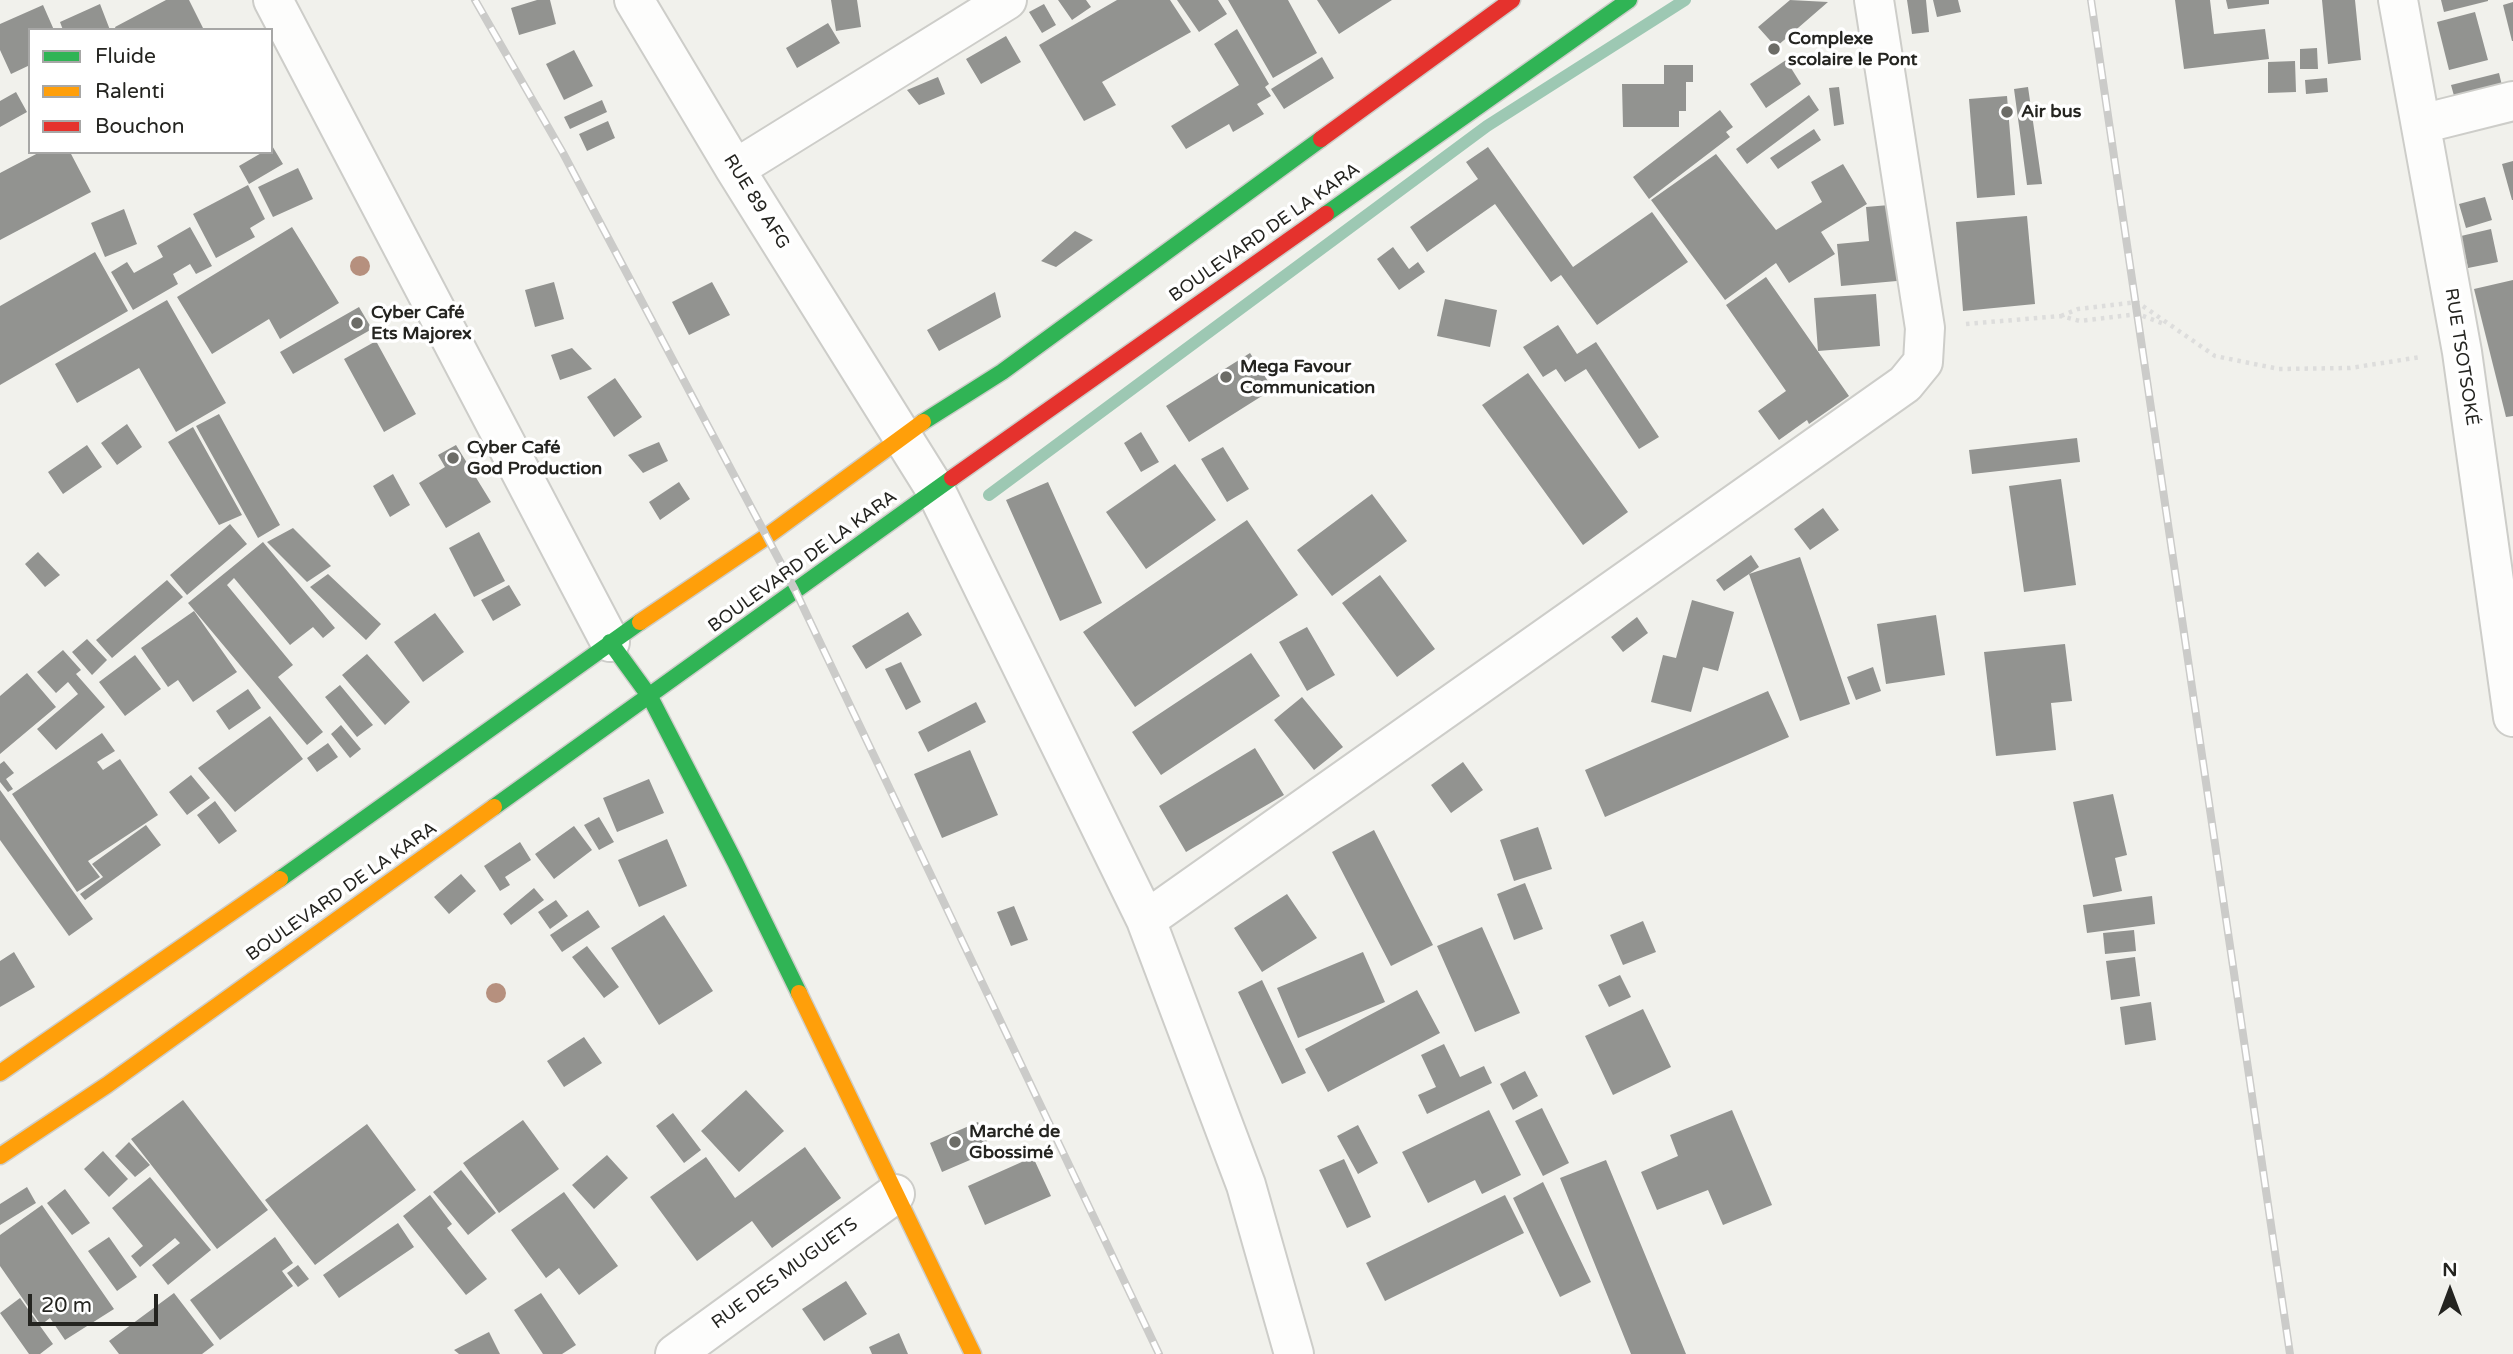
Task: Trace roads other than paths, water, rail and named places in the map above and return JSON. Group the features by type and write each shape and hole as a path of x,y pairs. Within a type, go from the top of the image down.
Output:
{"main road":[{"path":"0,1073 276,881 610,642 766,537 895,423 1002,372 1512,0"},
{"name":"BOULEVARD DE LA KARA","path":"0,1156 107,1085 936,489 1629,0"},
{"path":"610,642 650,697 734,862 973,1354"}],"street":[{"path":"273,0 610,642"},
{"name":"RUE 89 AFG","path":"634,0 734,169 936,489 1146,920 1246,1185 1294,1354"},
{"path":"734,169 1007,0"},
{"path":"1146,920 1905,384 1923,362 1925,328 1874,0"},
{"name":"RUE TSOTSOKÉ","path":"2398,0 2504,597 2513,717"},
{"path":"2421,124 2513,100"},
{"name":"RUE DES MUGUETS","path":"676,1354 895,1194"}],"waterway":[{"path":"989,495 1487,126 1685,0"}],"railway":[{"path":"475,0 563,153 795,590 1159,1354"},
{"path":"2091,0 2290,1354"}],"place":[{"name":"Complexe scolaire le Pont","path":"1774,49"},
{"name":"Air bus","path":"2007,112"},
{"name":"Cyber Café Ets Majorex","path":"357,323"},
{"name":"Mega Favour Communication","path":"1226,377"},
{"name":"Cyber Café God Production","path":"453,458"},
{"name":"Marché de Gbossimé","path":"955,1142"}]}
